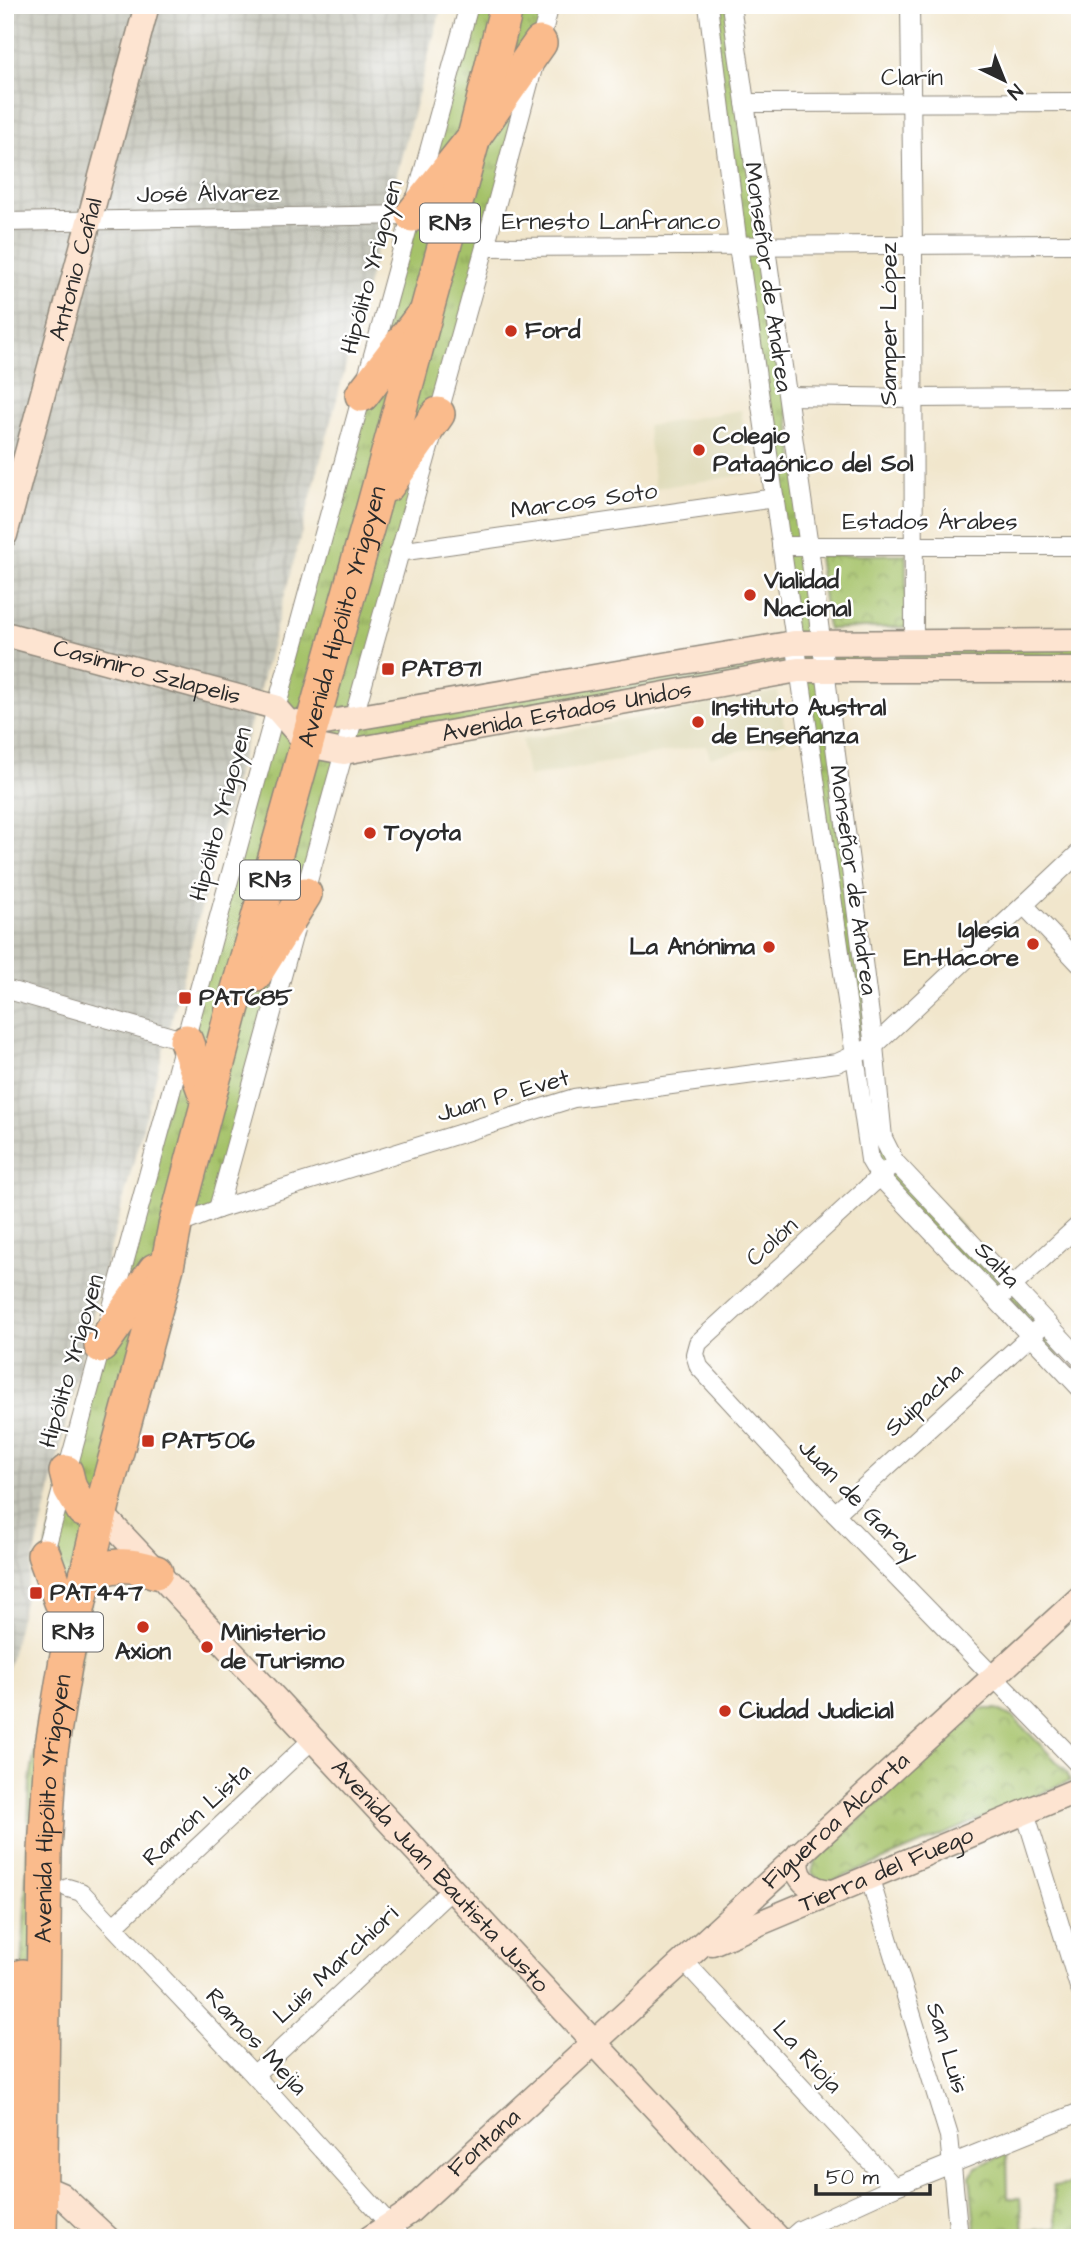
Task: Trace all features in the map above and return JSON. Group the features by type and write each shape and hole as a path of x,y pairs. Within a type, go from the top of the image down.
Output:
{"highway":[{"name":"Avenida Hipólito Yrigoyen","path":"22,1976 30,1780 61,1602 92,1511 167,1267 175,1226 231,1014 295,724 374,504 474,138 507,5"},
{"path":"412,215 474,138 540,43"},
{"path":"362,395 427,310"},
{"path":"374,504 438,414"},
{"path":"231,1014 305,894"},
{"path":"186,1041 208,1102"},
{"name":"Avenida Hipólito Yrigoyen","path":"40,2238 19,2180 56,1897 51,1751 66,1660 86,1576 92,1511 155,1270 175,1226"},
{"path":"101,1346 155,1270"},
{"path":"66,1472 70,1488 92,1511"},
{"path":"44,1555 61,1602"},
{"path":"86,1576 121,1564 136,1565 156,1572"},
{"path":"9,2238 19,2180 22,1976"},
{"name":"RN3","path":"5,2076 22,1976"}],"main road":[{"name":"Antonio Cañal","path":"5,535 147,5"},
{"name":"Casimiro Szlapelis","path":"5,634 295,724"},
{"name":"Avenida Estados Unidos","path":"295,724 354,717 794,643 1080,641"},
{"name":"Avenida Estados Unidos","path":"295,724 344,752 798,670 1080,670"},
{"name":"Avenida Juan Bautista Justo","path":"92,1511 156,1572 593,2043 778,2238"},
{"name":"Figueroa Alcorta","path":"593,2043 1080,1598"},
{"name":"Tierra del Fuego","path":"688,1956 831,1892 1080,1789"},
{"path":"799,1854 796,1865 799,1876 814,1888 831,1892"},
{"name":"Fontana","path":"388,2234 593,2043"},
{"path":"19,2180 61,2194 107,2238"}],"street":[{"name":"Hipólito Yrigoyen","path":"44,1555 186,1041 295,724 362,395 469,5"},
{"path":"218,1209 550,5"},
{"name":"Monseñor de Andrea","path":"708,5 738,246 870,1160 888,1169"},
{"name":"Monseñor de Andrea","path":"732,5 764,246 809,547 888,1169"},
{"name":"Samper López","path":"910,5 914,642"},
{"name":"Clarín","path":"745,103 1080,103"},
{"name":"José Álvarez","path":"5,222 412,215"},
{"name":"Ernesto Lanfranco","path":"485,247 1080,244"},
{"path":"788,396 1080,397"},
{"name":"Marcos Soto","path":"399,552 775,498"},
{"name":"Estados Árabes","path":"781,546 1080,545"},
{"path":"854,1056 874,1046 1080,852"},
{"path":"1024,905 1080,964"},
{"path":"5,989 186,1041"},
{"name":"Juan P. Evet","path":"175,1226 218,1209 575,1098 836,1063 854,1056"},
{"name":"Salta","path":"888,1169 1013,1286 1080,1359"},
{"name":"Salta","path":"888,1169 997,1301 1080,1388"},
{"name":"Colón","path":"695,1354 698,1343 888,1169"},
{"path":"997,1301 1080,1224"},
{"name":"Suipacha","path":"835,1514 1046,1322"},
{"name":"Juan de Garay","path":"695,1354 699,1367 835,1514 1080,1766"},
{"name":"Ramón Lista","path":"114,1926 313,1739"},
{"path":"1025,1812 1080,1990"},
{"name":"San Luis","path":"869,1876 948,2136 959,2238"},
{"name":"Luis Marchiori","path":"254,2074 452,1891"},
{"name":"Ramos Mejia","path":"56,1897 81,1892 254,2074 388,2234"},
{"name":"La Rioja","path":"688,1956 894,2187"},
{"path":"791,2238 800,2230 894,2187 1080,2112"}],"shaded area":[{"path":"5,5 442,5 85,1344 5,1682"},
{"name":"Colegio Patagónico del Sol","path":"741,410 751,474 655,488 647,426"},
{"name":"Instituto Austral de Enseñanza","path":"778,691 787,741 710,757 706,745 528,777 522,740"}],"green space":[{"path":"469,5 550,5 354,717 794,643 708,5 731,5 820,642 1080,641 1080,670 825,670 883,1138 1013,1286 1080,1388 880,1177 798,670 344,752 218,1209 175,1226 106,1492 43,1906 5,2076 22,1976 30,1780 61,1602 44,1555"},
{"path":"906,554 906,627 828,629 818,556"},
{"path":"981,1709 997,1709 1014,1718 1067,1772 1070,1781 824,1885 812,1873 815,1860"},
{"path":"1007,2153 1008,2198 1020,2198 1023,2231 1057,2228 1053,2186 1080,2184 1080,2238 976,2238 970,2176 976,2167"}],"place":[{"name":"Ford","path":"511,331"},
{"name":"Colegio Patagónico del Sol","path":"699,450"},
{"name":"Vialidad Nacional","path":"750,595"},
{"name":"PAT871","path":"388,669"},
{"name":"Instituto Austral de Enseñanza","path":"698,722"},
{"name":"Toyota","path":"370,833"},
{"name":"Iglesia En-Hacore","path":"1033,944"},
{"name":"La Anónima","path":"769,947"},
{"name":"PAT685","path":"185,998"},
{"name":"PAT506","path":"148,1441"},
{"name":"PAT447","path":"36,1593"},
{"name":"Axion","path":"143,1627"},
{"name":"Ministerio de Turismo","path":"207,1647"},
{"name":"Ciudad Judicial","path":"725,1711"}]}
